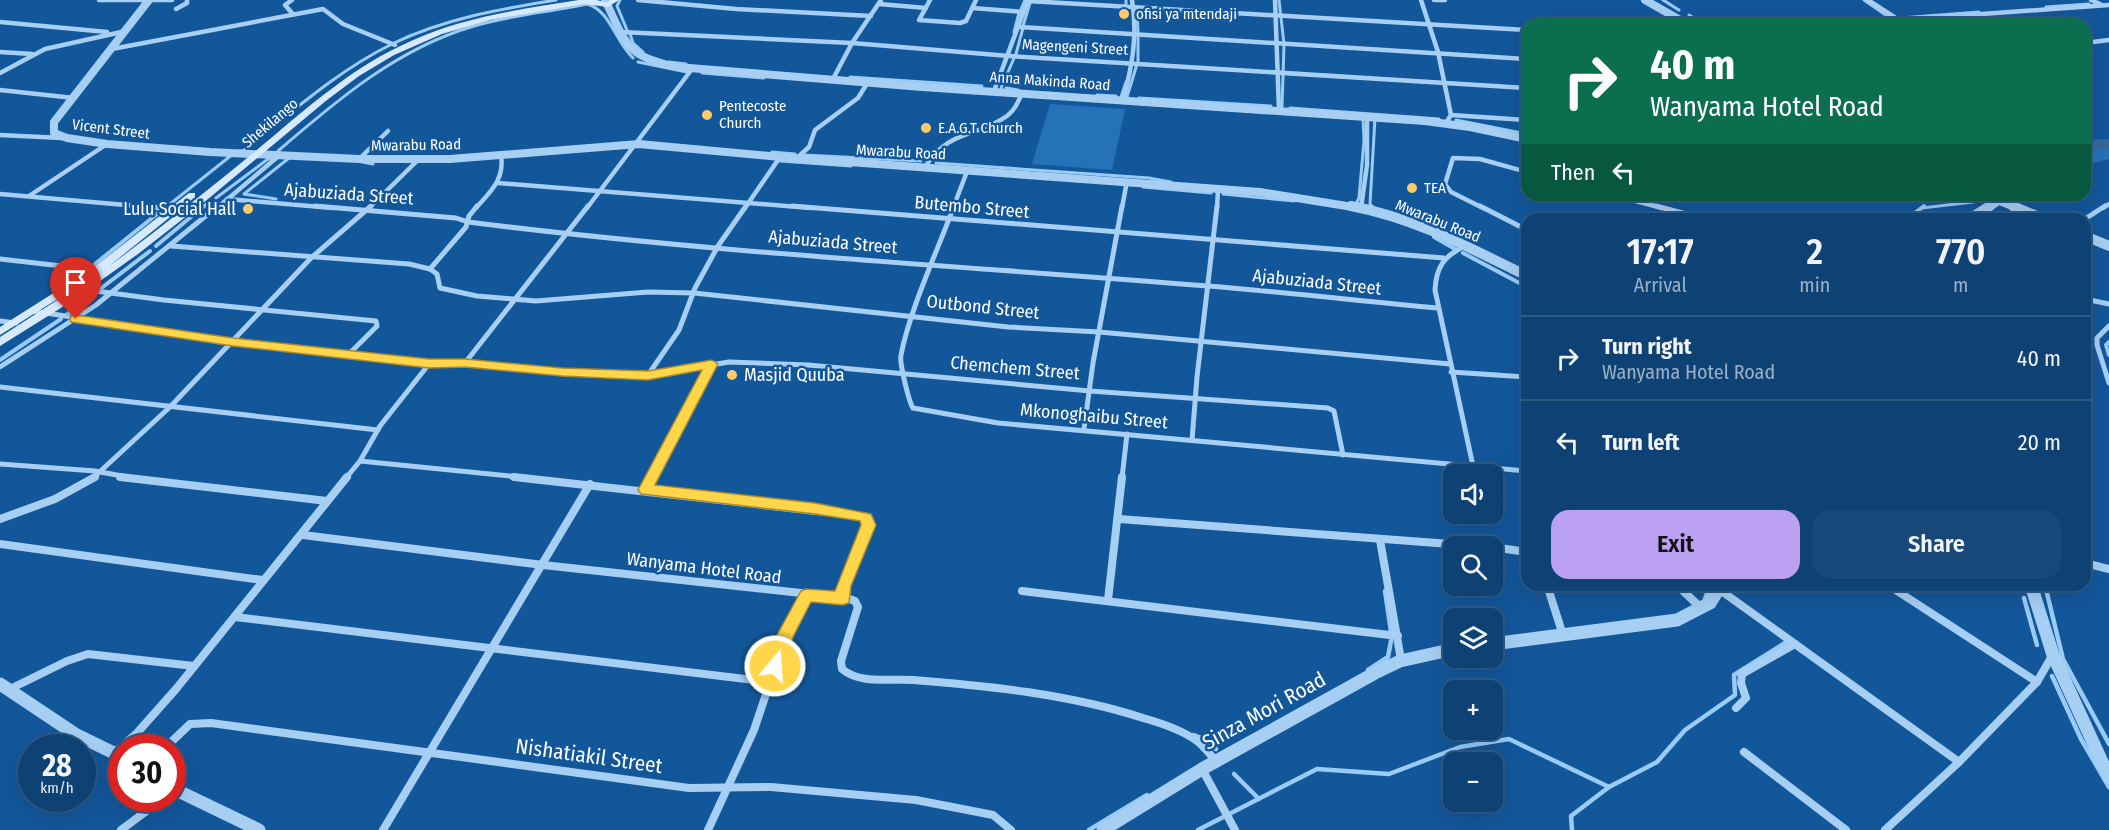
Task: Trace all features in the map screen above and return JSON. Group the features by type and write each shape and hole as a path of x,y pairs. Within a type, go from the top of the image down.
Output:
{"main road":[{"name":"Shekilango","path":"0,332 97,270 337,78 395,45 459,21 502,10 565,0"},
{"path":"607,3 615,0"},
{"name":"Shekilango","path":"0,342 111,271 351,77 403,47 443,31 480,20 588,1 607,3"}],"street":[{"path":"99,0 172,0"},
{"name":"Vicent Street","path":"148,0 52,127 54,133 67,138 107,144 210,152 259,153"},
{"path":"176,9 188,0"},
{"path":"292,0 285,5 292,13"},
{"path":"638,0 736,9 871,16"},
{"path":"930,0 919,20 960,23 966,21 976,0"},
{"path":"1123,100 1134,62 1135,33 1132,0"},
{"path":"1275,0 1279,110"},
{"path":"1421,0 1438,52 1451,115 1446,123"},
{"path":"1434,0 1445,0"},
{"path":"1645,0 1676,18"},
{"path":"1868,0 1895,18"},
{"path":"2091,0 2102,6"},
{"path":"994,91 1028,1 1521,30"},
{"path":"833,79 852,43 880,2 926,8"},
{"name":"Anna Makinda Road","path":"607,3 621,32 624,44 641,58 692,69 1367,116 1446,123 1521,138"},
{"path":"1927,18 2109,5"},
{"path":"972,8 1024,12"},
{"path":"112,49 292,13 327,10 334,19 343,24 395,45"},
{"path":"0,22 113,33"},
{"path":"1020,27 1521,59"},
{"path":"0,73 32,54 68,43 126,31"},
{"name":"Magengeni Street","path":"621,32 852,43 1009,56 1521,88"},
{"path":"2091,42 2109,40"},
{"path":"0,52 32,54"},
{"path":"465,363 564,234 639,144 692,69"},
{"path":"796,158 809,147 815,130 858,98 868,82"},
{"path":"0,90 74,98"},
{"path":"925,167 932,153 944,143 1007,116 1015,108 1022,93"},
{"path":"1451,115 1521,120"},
{"path":"1361,208 1367,165 1367,116"},
{"path":"359,159 388,131"},
{"path":"1,136 67,138"},
{"path":"28,197 107,144"},
{"name":"Mwarabu Road","path":"259,153 418,160 639,144 780,157 1260,192 1361,208 1412,222 1521,273"},
{"path":"0,367 111,294 281,153"},
{"path":"171,246 367,261 430,269 468,222 469,216 498,183 503,168 501,155"},
{"path":"648,375 679,330 694,293 718,246 780,157"},
{"path":"1521,170 1468,157 1457,157 1454,158 1445,184 1451,192 1521,227"},
{"path":"0,519 55,499 101,473 171,406 311,258 367,210 418,160"},
{"name":"Mkonoghaibu Street","path":"968,169 913,315 900,357 901,373 908,386 908,402 917,410 998,423 1084,429 1449,464"},
{"path":"1084,429 1127,181"},
{"name":"Butembo Street","path":"498,183 1444,258"},
{"path":"1192,441 1194,398 1215,240 1218,190"},
{"path":"0,194 173,210"},
{"name":"Ajabuziada Street","path":"227,199 456,218 468,222 564,234 932,266 1209,286 1437,308"},
{"path":"1636,201 1682,213"},
{"path":"1979,213 1999,201 2029,213"},
{"path":"2091,215 2109,204"},
{"path":"2091,238 2109,246"},
{"path":"1466,246 1444,258 1435,275 1437,308 1473,464"},
{"path":"0,259 97,270"},
{"name":"Outbond Street","path":"430,269 437,274 440,288 513,300 536,301 648,292 694,293 1008,327 1099,332 1450,363"},
{"path":"70,288 376,321 376,326 350,353"},
{"path":"2091,300 2109,304"},
{"name":"Chemchem Street","path":"33,312 233,342 350,353 429,364 465,363 562,372 648,375 729,362 808,365 1090,391 1328,408 1334,411 1337,417 1342,455"},
{"path":"0,321 16,323"},
{"path":"2109,326 2097,338 2097,345 2109,383"},
{"path":"136,734 235,617 262,580 303,535 360,461 378,430 429,364"},
{"path":"646,490 712,364"},
{"path":"1451,372 1521,377"},
{"path":"0,387 378,430"},
{"path":"1108,600 1127,434"},
{"path":"360,461 815,508 866,518 868,528 843,586 843,598 855,601 858,607 841,661 842,669 849,675 1031,695 1118,709 1198,740 1216,761"},
{"path":"0,464 101,473 327,501"},
{"name":"Mkonoghaibu Street","path":"1503,469 1521,470"},
{"path":"383,830 590,484"},
{"path":"1119,519 1443,543"},
{"name":"Wanyama Hotel Road","path":"303,535 543,565 843,598"},
{"path":"1380,540 1402,656 1400,661"},
{"path":"0,544 262,580"},
{"path":"1503,549 1521,551"},
{"path":"2091,564 2109,569"},
{"path":"1022,591 1398,636"},
{"path":"1549,591 1562,632 1566,635"},
{"path":"1683,591 1703,611"},
{"path":"1503,643 1677,620 1703,611 1718,591"},
{"path":"1724,591 1959,762"},
{"path":"1897,591 2037,682"},
{"path":"2033,591 2053,655 2109,777"},
{"path":"708,830 753,730 786,635 806,595"},
{"path":"235,617 770,682"},
{"path":"1736,708 1746,698 1741,683 1742,674 1795,644"},
{"name":"Sinza Mori Road","path":"1103,830 1216,761 1400,661 1443,651"},
{"path":"5,687 88,654 194,666"},
{"path":"1885,830 1959,762 2037,682 2053,655"},
{"path":"5,687 75,734 108,751"},
{"name":"Nishatiakil Street","path":"180,734 190,724 205,723 689,788 771,787 916,800 993,815 1011,830"},
{"path":"1744,752 1846,830"},
{"path":"1202,769 1235,830"},
{"path":"186,798 259,830"},
{"path":"121,830 145,812"}],"shaded area":[{"path":"1050,104 1125,109 1112,170 1032,164"},
{"path":"2109,141 2109,159 2091,164 2091,143"}],"waterway":[{"path":"239,151 243,151 333,80 392,44 452,21 556,0"},
{"path":"620,0 617,6 627,30"},
{"path":"1021,9 1025,0"},
{"path":"1279,0 1284,44 1282,107"},
{"path":"1663,0 1679,10"},
{"path":"1864,0 1890,18"},
{"path":"1023,26 1030,3"},
{"path":"278,151 346,95 394,62 446,36 488,22 587,4 595,7 607,19 633,58"},
{"path":"2046,7 2089,4"},
{"path":"1137,12 1138,32"},
{"path":"1900,18 1979,12"},
{"path":"1014,32 1019,13"},
{"path":"1689,15 1694,18"},
{"path":"1016,54 1023,28"},
{"path":"630,34 633,43 643,52"},
{"path":"1138,35 1138,61"},
{"path":"1001,88 1015,56"},
{"path":"638,62 687,72"},
{"path":"669,62 686,64"},
{"path":"1127,97 1137,64"},
{"path":"702,73 764,78"},
{"path":"850,77 982,86"},
{"path":"1121,97 1126,82"},
{"path":"1006,88 1018,90"},
{"path":"1097,95 1116,96"},
{"path":"1139,98 1271,106"},
{"path":"1290,108 1439,119"},
{"path":"1356,204 1359,198 1364,141 1363,118"},
{"path":"1373,207 1370,204 1375,118"},
{"path":"1456,120 1521,133"},
{"path":"2091,145 2109,144"},
{"path":"772,152 795,154"},
{"path":"165,208 233,154"},
{"path":"804,155 921,161"},
{"path":"276,199 244,194 289,158"},
{"path":"216,198 268,159 275,159"},
{"path":"780,161 851,166"},
{"path":"362,162 373,164"},
{"path":"936,163 1149,178 1171,182"},
{"path":"1143,187 1211,193"},
{"path":"1223,194 1294,201"},
{"path":"1922,208 1973,201"},
{"path":"202,208 208,203"},
{"path":"95,264 167,206"},
{"path":"156,246 204,206"},
{"path":"1915,213 1924,206"},
{"path":"2010,213 2019,213"},
{"path":"1434,237 1455,249"},
{"path":"66,315 150,251"},
{"path":"1463,253 1521,284"},
{"path":"0,360 61,319"},
{"path":"2109,342 2106,345 2109,355"},
{"path":"1385,591 1391,632"},
{"path":"1705,599 1708,591"},
{"path":"2046,591 2063,659 2109,744"},
{"path":"2024,598 2037,645"},
{"path":"1368,670 1388,657 1391,641"},
{"path":"1609,787 1657,762 1685,730 1735,695 1734,675 1785,643"},
{"path":"2052,676 2081,739 2109,787"},
{"path":"1194,735 1206,740 1216,749"},
{"path":"1259,799 1317,769 1389,774 1460,747 1509,739 1609,787"},
{"path":"1234,774 1259,799"},
{"path":"1572,830 1571,816 1609,787"},
{"path":"1089,830 1147,795"},
{"path":"1198,830 1259,799"}],"place":[{"name":"ofisi ya mtendaji","path":"1124,14"},
{"name":"Pentecoste Church","path":"707,115"},
{"name":"E.A.G.T Church","path":"926,128"},
{"name":"TEA","path":"1412,188"},
{"name":"Lulu Social Hall","path":"248,209"},
{"name":"Masjid Quuba","path":"732,375"}],"route":[{"path":"76,319 233,342 350,353 429,364 465,363 562,372 648,375 712,364 646,490 815,508 861,516 866,518 868,525 843,586 843,598 806,595 786,635 775,666"}]}
